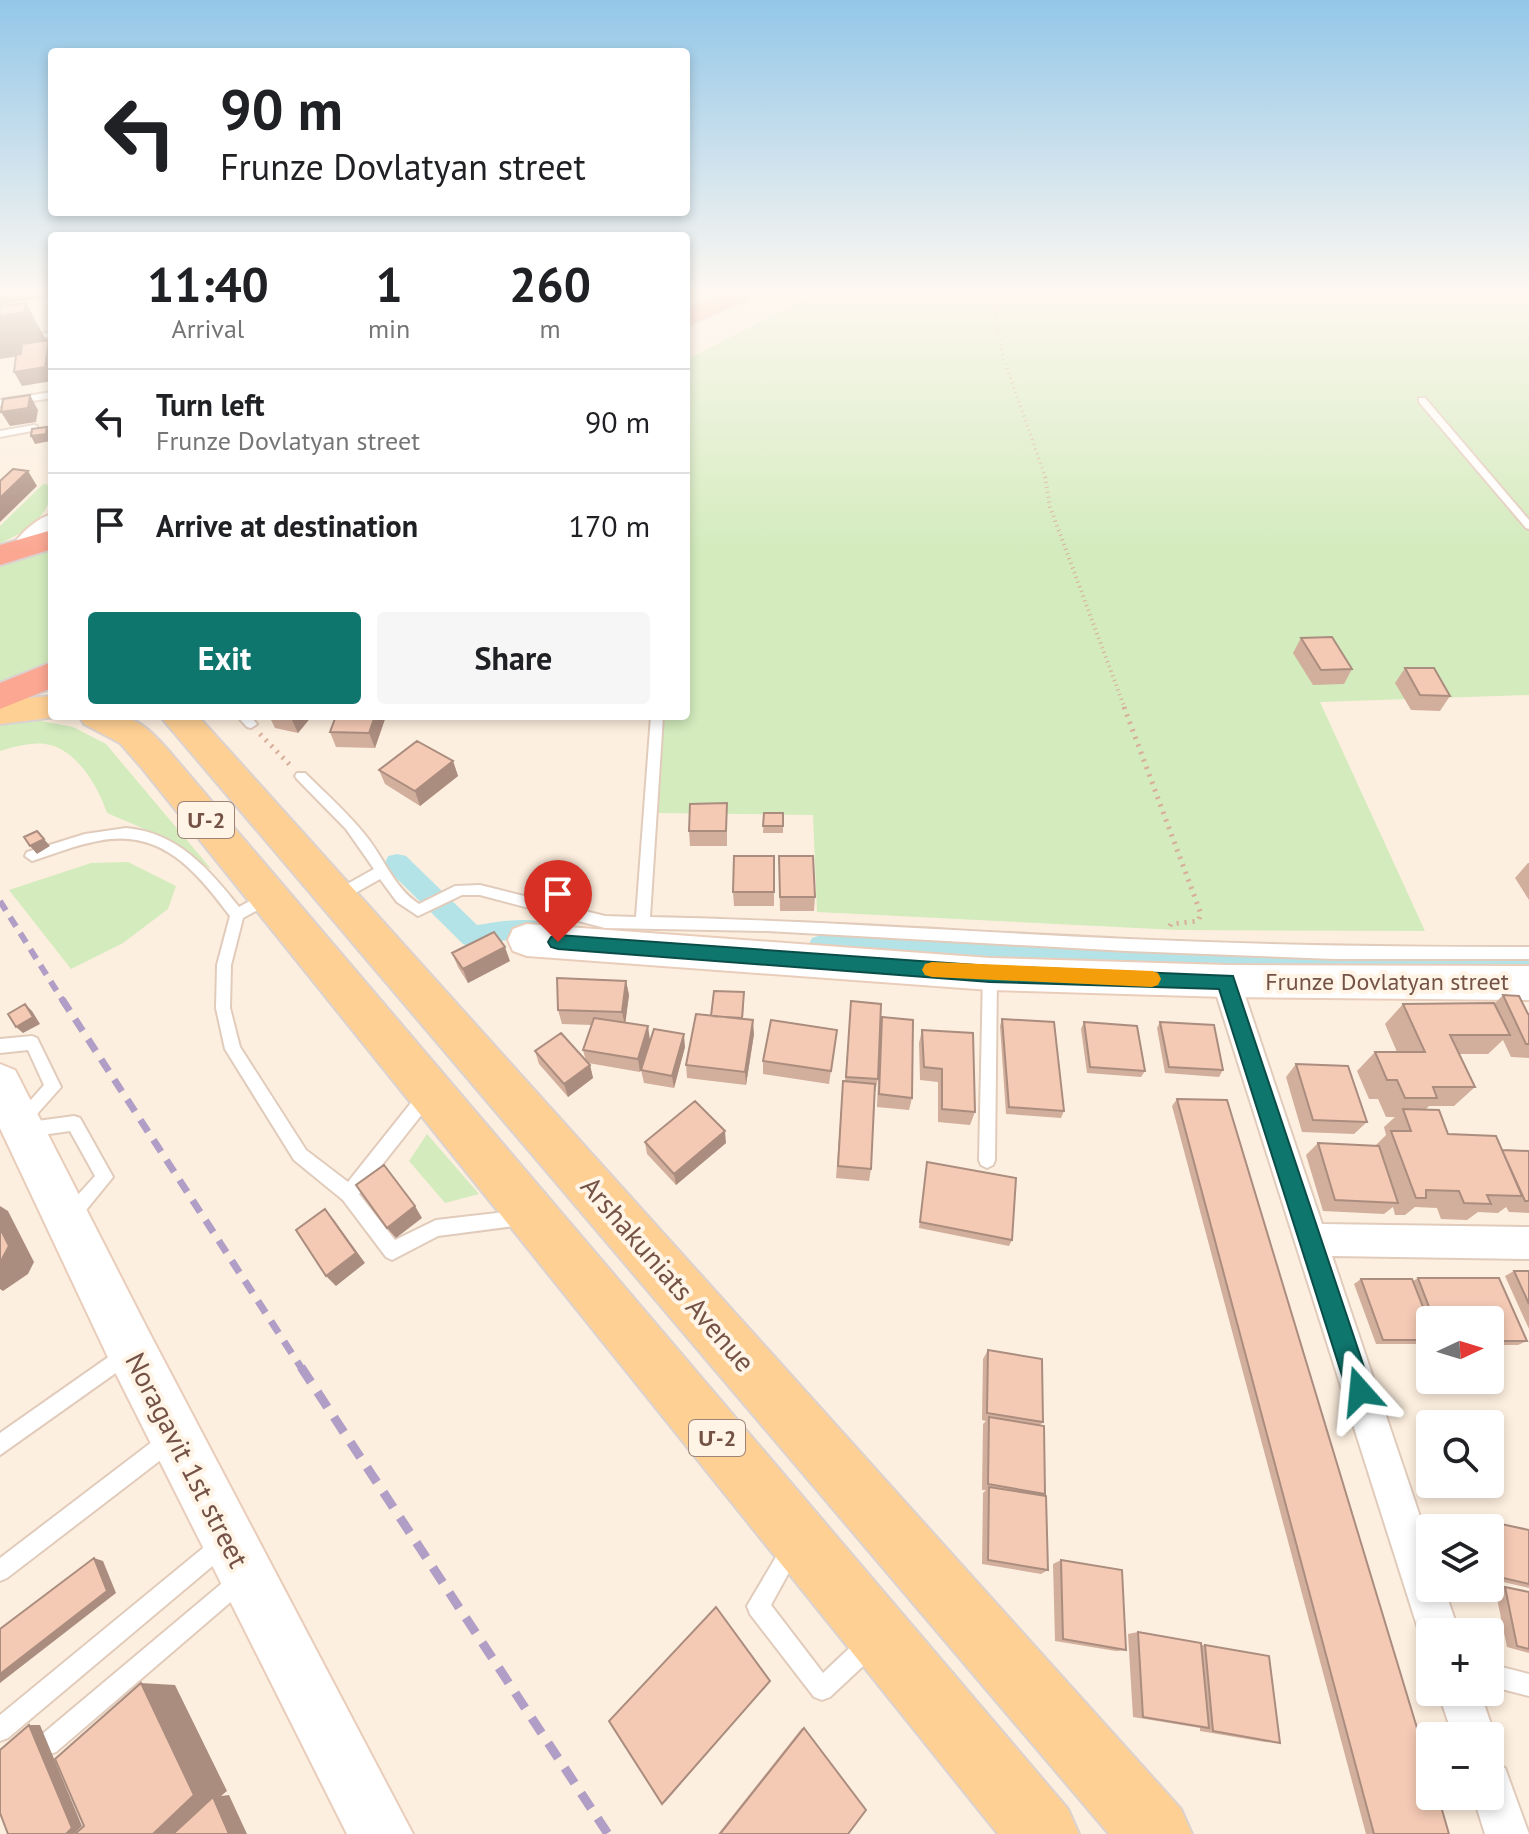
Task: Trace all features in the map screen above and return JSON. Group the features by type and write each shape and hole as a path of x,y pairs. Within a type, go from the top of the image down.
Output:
{"highway":[{"path":"0,697 48,676"}],"main road":[{"path":"0,712 48,708"},
{"name":"Մ-2","path":"105,720 133,734 253,906 430,1091 1043,1834"},
{"name":"Arshakuniats Avenue","path":"182,720 360,884 1156,1834"}],"street":[{"path":"26,546 48,526"},
{"name":"Frunze Dovlatyan street","path":"527,940 990,974 1130,961 1226,981 1529,983"},
{"path":"1226,981 1434,1618"},
{"name":"Noragavit 1st street","path":"14,1112 175,1437 381,1834"},
{"path":"1310,1240 1529,1243"},
{"path":"1499,1810 1507,1834"}],"lane":[{"path":"19,400 22,390 48,387"},
{"path":"0,403 48,396"},
{"path":"1422,400 1529,526"},
{"path":"0,434 34,428"},
{"path":"643,922 657,720"},
{"path":"301,776 365,843 360,884 418,911 460,890 480,890 590,919 767,925 1130,961 1166,947 1334,953 1529,953"},
{"path":"32,856 110,834 141,834 171,848 253,906 224,965 223,1008 233,1049 300,1155 349,1194 392,1251 436,1228 534,1216"},
{"path":"987,1160 990,974"},
{"path":"0,1046 32,1043 53,1087 14,1112"},
{"path":"349,1194 430,1091"},
{"path":"0,1445 131,1350"},
{"path":"0,1571 175,1437"},
{"path":"799,1538 758,1606 822,1689 880,1635"},
{"path":"0,1730 237,1558"},
{"path":"48,1744 237,1558"},
{"path":"1504,1679 1529,1685"}],"path":[{"path":"1012,381 1049,490 1050,507 1201,914 1198,921 1171,924 1164,936 1166,947"},
{"path":"247,720 301,776"}],"green space":[{"path":"690,381 1529,381 1529,695 1320,702 1425,931 1177,930 817,912 813,815 658,813 663,720 690,720"},
{"path":"43,484 48,485 48,504 36,522 0,543 0,526"},
{"path":"48,549 48,662 0,683 0,565"},
{"path":"30,719 73,727 106,744 212,870 161,836 107,813 92,780 76,760 56,747 22,745 0,751 0,723"},
{"path":"128,862 176,886 168,909 123,943 71,969 9,890 91,863"},
{"path":"427,1134 479,1194 445,1203 409,1161"}],"building":[{"path":"30,395 28,408 1,412 3,399"},
{"path":"47,427 46,434 31,436 32,429"},
{"path":"13,469 28,471 0,498 0,481"},
{"path":"1332,637 1352,669 1321,670 1301,638"},
{"path":"1405,668 1434,668 1450,696 1420,695"},
{"path":"334,720 374,720 369,733 330,732"},
{"path":"417,741 453,761 415,791 379,770"},
{"path":"727,803 726,831 689,831 690,804"},
{"path":"764,813 783,813 783,826 763,826"},
{"path":"37,831 44,839 30,846 24,837"},
{"path":"734,856 774,856 774,892 733,892"},
{"path":"779,856 813,856 815,897 780,897"},
{"path":"494,932 505,947 463,969 452,953"},
{"path":"557,978 626,981 622,1012 558,1010"},
{"path":"714,991 744,992 742,1018 711,1016"},
{"path":"1503,995 1519,996 1529,1014 1529,1044 1526,1044"},
{"path":"851,1001 881,1004 878,1079 846,1077"},
{"path":"1494,1003 1510,1035 1450,1035 1475,1087 1433,1087 1437,1098 1405,1098 1397,1080 1387,1080 1375,1052 1425,1052 1403,1004"},
{"path":"25,1004 33,1017 16,1027 8,1014"},
{"path":"696,1014 753,1020 745,1072 686,1065"},
{"path":"882,1017 913,1020 912,1098 879,1094"},
{"path":"594,1018 648,1026 638,1059 583,1050"},
{"path":"1002,1019 1054,1022 1064,1111 1009,1107"},
{"path":"771,1020 837,1030 831,1071 763,1061"},
{"path":"1084,1022 1137,1026 1145,1071 1090,1067"},
{"path":"1160,1022 1214,1025 1223,1070 1169,1067"},
{"path":"654,1029 684,1034 672,1076 641,1070"},
{"path":"922,1030 973,1033 975,1112 942,1109 942,1069 924,1067"},
{"path":"561,1033 590,1065 564,1084 535,1051"},
{"path":"1296,1064 1348,1066 1367,1122 1313,1120"},
{"path":"843,1081 875,1084 871,1169 838,1166"},
{"path":"1177,1099 1227,1100 1416,1725 1416,1810 1442,1810 1449,1834 1374,1834"},
{"path":"695,1101 725,1131 674,1174 645,1142"},
{"path":"1403,1109 1439,1110 1448,1134 1496,1136 1522,1196 1487,1195 1491,1204 1464,1203 1459,1191 1426,1190 1426,1198 1416,1198 1391,1131 1411,1131"},
{"path":"1318,1143 1379,1146 1398,1203 1335,1200"},
{"path":"1502,1150 1529,1151 1529,1201 1525,1201"},
{"path":"927,1162 1016,1178 1012,1240 920,1222"},
{"path":"384,1165 415,1206 387,1228 356,1185"},
{"path":"325,1209 356,1253 326,1276 296,1230"},
{"path":"0,1228 9,1246 0,1261"},
{"path":"1514,1271 1529,1271 1529,1304"},
{"path":"1418,1278 1499,1278 1527,1341 1504,1341 1504,1306 1429,1306"},
{"path":"1361,1279 1412,1279 1423,1306 1416,1306 1416,1340 1383,1340"},
{"path":"988,1350 1042,1359 1043,1422 987,1413"},
{"path":"989,1417 1044,1426 1045,1494 988,1484"},
{"path":"989,1487 1046,1496 1048,1570 988,1560"},
{"path":"1504,1525 1529,1530 1529,1584 1504,1578"},
{"path":"94,1558 107,1591 0,1674 0,1629"},
{"path":"1061,1560 1122,1570 1126,1650 1063,1639"},
{"path":"1505,1587 1529,1592 1529,1649 1517,1646"},
{"path":"716,1607 770,1681 662,1804 609,1721"},
{"path":"1138,1632 1201,1643 1209,1728 1143,1717"},
{"path":"1205,1645 1269,1656 1280,1743 1213,1731"},
{"path":"141,1683 194,1795 153,1834 75,1834 84,1826 55,1759"},
{"path":"29,1725 72,1828 66,1834 8,1834 0,1813 0,1750"},
{"path":"804,1728 866,1810 848,1834 720,1834"},
{"path":"213,1797 229,1834 173,1834"}],"waterway":[{"path":"397,863 472,937 508,930 546,932"},
{"path":"821,946 1136,963 1529,965"}],"railway":[{"path":"0,901 63,1001"},
{"path":"62,999 302,1369"},
{"path":"301,1367 608,1834"}],"slow traffic":[{"path":"932,970 1152,979"}],"route":[{"path":"558,942 990,974 1226,981 1360,1391"}]}
